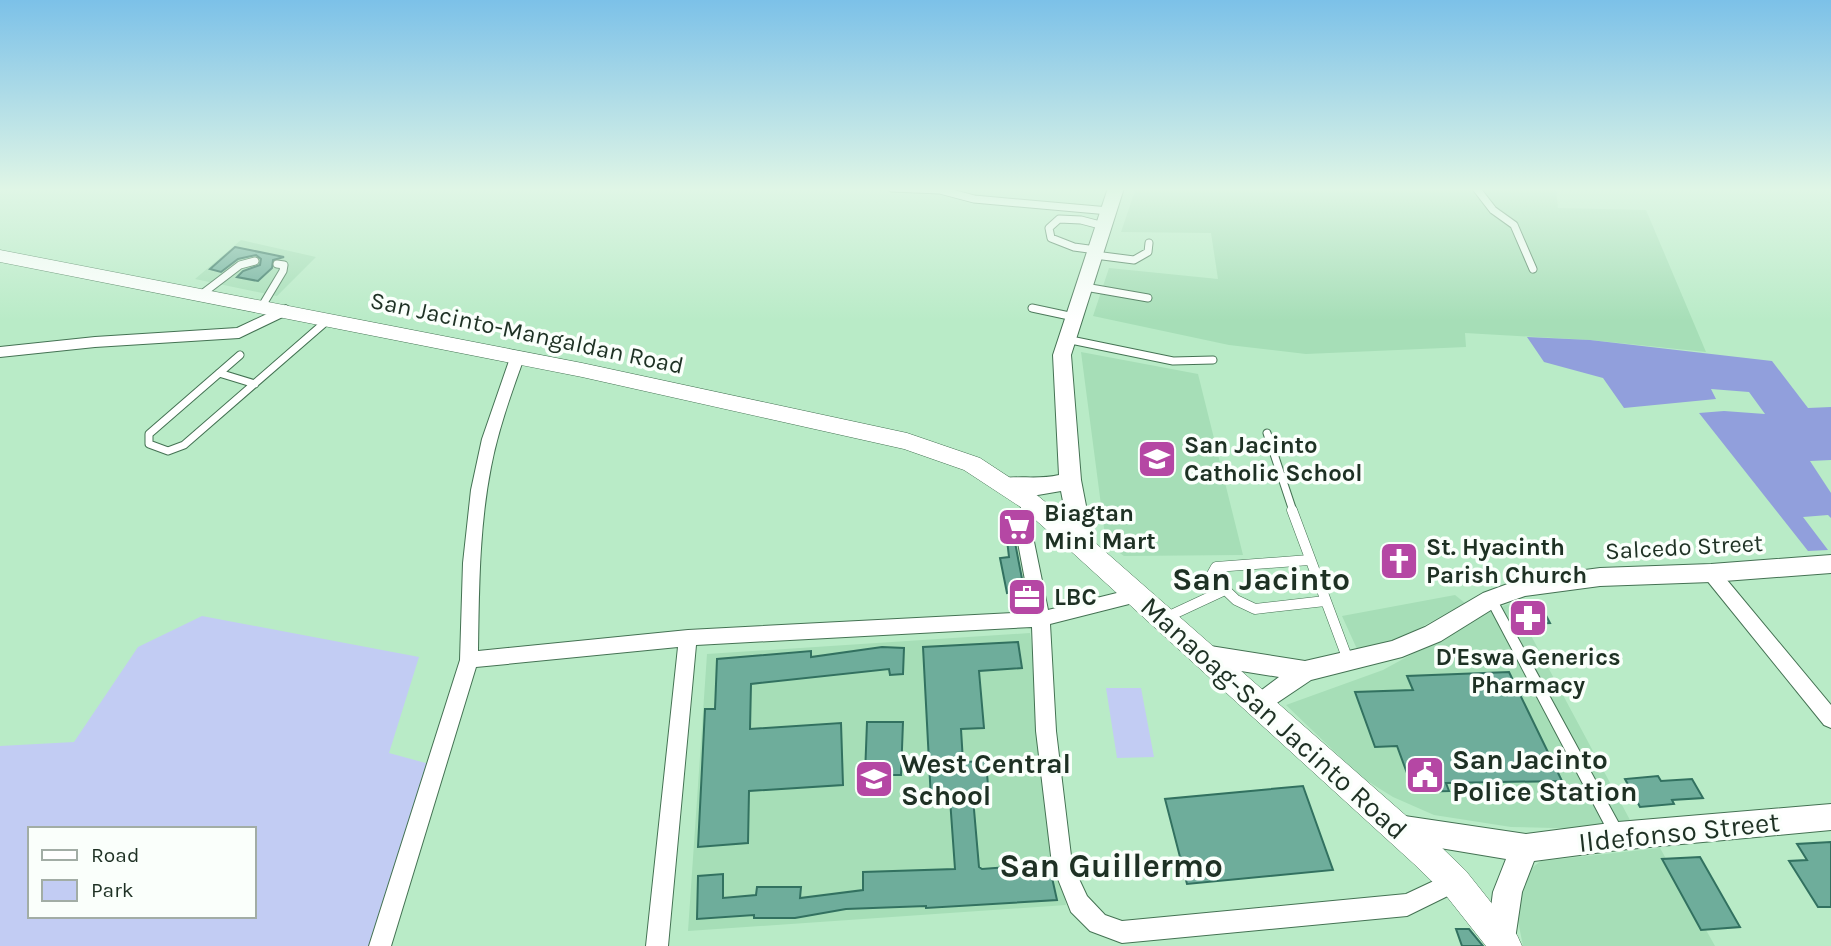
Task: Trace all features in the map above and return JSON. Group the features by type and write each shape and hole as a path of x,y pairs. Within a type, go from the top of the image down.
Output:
{"main road":[{"path":"1083,547 1070,480 1061,374 1066,339 1103,232"},
{"name":"San Jacinto-Mangaldan Road","path":"0,256 286,310 744,404 972,464 1030,502"},
{"path":"1007,485 1027,489 1046,488 1070,480"},
{"name":"Manaoag-San Jacinto Road","path":"1030,502 1396,827 1455,882 1504,943"},
{"name":"Ildefonso Street","path":"1396,827 1526,848 1618,836 1831,817"},
{"path":"1504,943 1504,900 1512,871 1526,848"}],"street":[{"path":"0,352 95,342 239,333 286,310"},
{"path":"380,946 469,660 473,529 483,466 499,407 517,358"},
{"path":"1030,502 1024,532 1041,619 1046,731 1062,864 1079,904 1098,923 1122,932 1407,905 1455,882"},
{"name":"Salcedo Street","path":"1259,705 1306,671 1394,650 1433,634 1491,598 1524,587 1600,577 1711,573 1831,564"},
{"path":"1711,573 1831,719"},
{"path":"469,660 688,638 1041,619 1137,595"},
{"path":"1491,598 1618,836"},
{"path":"657,946 688,638"},
{"name":"Salcedo Street","path":"1204,655 1306,671"}],"lane":[{"path":"1050,232 1051,238 1074,247 1091,268 1148,298"},
{"path":"1517,232 1533,269"},
{"path":"1091,268 1134,260 1148,251 1149,243"},
{"path":"202,294 240,265 256,261"},
{"path":"262,306 283,271 284,265 277,264"},
{"path":"1032,308 1074,317"},
{"path":"240,355 149,434 149,444 168,450 184,445 329,319"},
{"path":"1066,339 1173,361 1213,360"},
{"path":"219,373 255,384"},
{"path":"1268,433 1309,560 1348,660"},
{"path":"1309,560 1216,566 1212,576 1234,601 1255,608 1325,601"},
{"path":"1163,619 1225,590"}],"shaded area":[{"path":"1134,232 1655,232 1706,352 1590,340 1465,333 1466,347 1306,354 1229,345 1093,316 1109,268 1218,279 1211,233"},
{"path":"241,240 316,257 277,296 195,279"},
{"path":"1527,337 1590,340 1772,361 1808,408 1831,407 1831,460 1810,461 1831,493 1831,518 1828,515 1803,517 1828,550 1808,551 1699,413 1724,411 1765,414 1749,392 1711,389 1716,399 1624,408 1603,378 1544,362"},
{"name":"San Jacinto Catholic School","path":"1081,352 1198,374 1243,555 1124,556 1106,543"},
{"path":"1455,595 1465,603 1396,641 1357,649 1342,616"},
{"path":"1513,602 1630,820 1596,829 1511,827 1434,815 1393,797 1361,777 1286,705 1383,670 1487,613"},
{"name":"West Central School","path":"1030,633 1066,905 688,931 707,654"},
{"path":"1660,848 1715,946 1523,946 1516,911 1519,884 1529,870 1541,861"}],"green space":[{"path":"202,616 419,657 389,753 433,765 376,946 0,946 0,746 74,742 138,647"},
{"path":"1106,688 1141,688 1154,757 1117,758"}],"building":[{"path":"235,247 284,257 273,260 272,268 258,281 237,277 243,271 260,265 261,259 256,255 238,259 221,272 210,269"},
{"path":"1015,522 1013,532 1028,610 1016,610 1012,592 1007,593 1000,558 1009,557 1005,523"},
{"path":"1539,602 1550,623 1529,624 1518,603"},
{"path":"1018,642 1022,668 979,671 984,728 961,729 963,762 986,761 989,798 973,798 979,867 982,869 1049,864 1057,900 926,908 846,909 795,918 754,918 754,915 697,919 698,876 723,874 723,898 756,895 757,887 801,887 800,898 863,890 863,872 955,869 950,799 931,800 923,647"},
{"path":"882,647 904,648 903,674 890,675 889,669 751,684 750,729 841,723 843,785 749,791 748,843 698,847 705,709 715,709 717,659 811,651 811,657"},
{"path":"1509,672 1562,781 1446,783 1449,791 1414,792 1397,746 1375,747 1355,692 1413,690 1407,676"},
{"path":"867,722 903,722 901,775 865,775"},
{"path":"1658,776 1661,781 1692,779 1703,798 1672,800 1674,804 1640,807 1625,779"},
{"path":"1303,786 1333,870 1187,884 1165,799"},
{"path":"1831,842 1831,907 1818,907 1789,861 1807,860 1797,844"},
{"path":"1700,857 1740,927 1701,930 1662,859"},
{"path":"1456,929 1469,929 1483,946 1462,946"}],"place":[{"name":"San Jacinto Catholic School","path":"1157,459"},
{"name":"Biagtan Mini Mart","path":"1017,527"},
{"name":"St. Hyacinth Parish Church","path":"1399,561"},
{"name":"LBC","path":"1027,597"},
{"name":"D'Eswa Generics Pharmacy","path":"1528,618"},
{"name":"San Jacinto Police Station","path":"1425,775"},
{"name":"West Central School","path":"874,779"}],"district":[{"name":"San Jacinto","path":"1261,579"},
{"name":"San Guillermo","path":"1111,866"}]}
